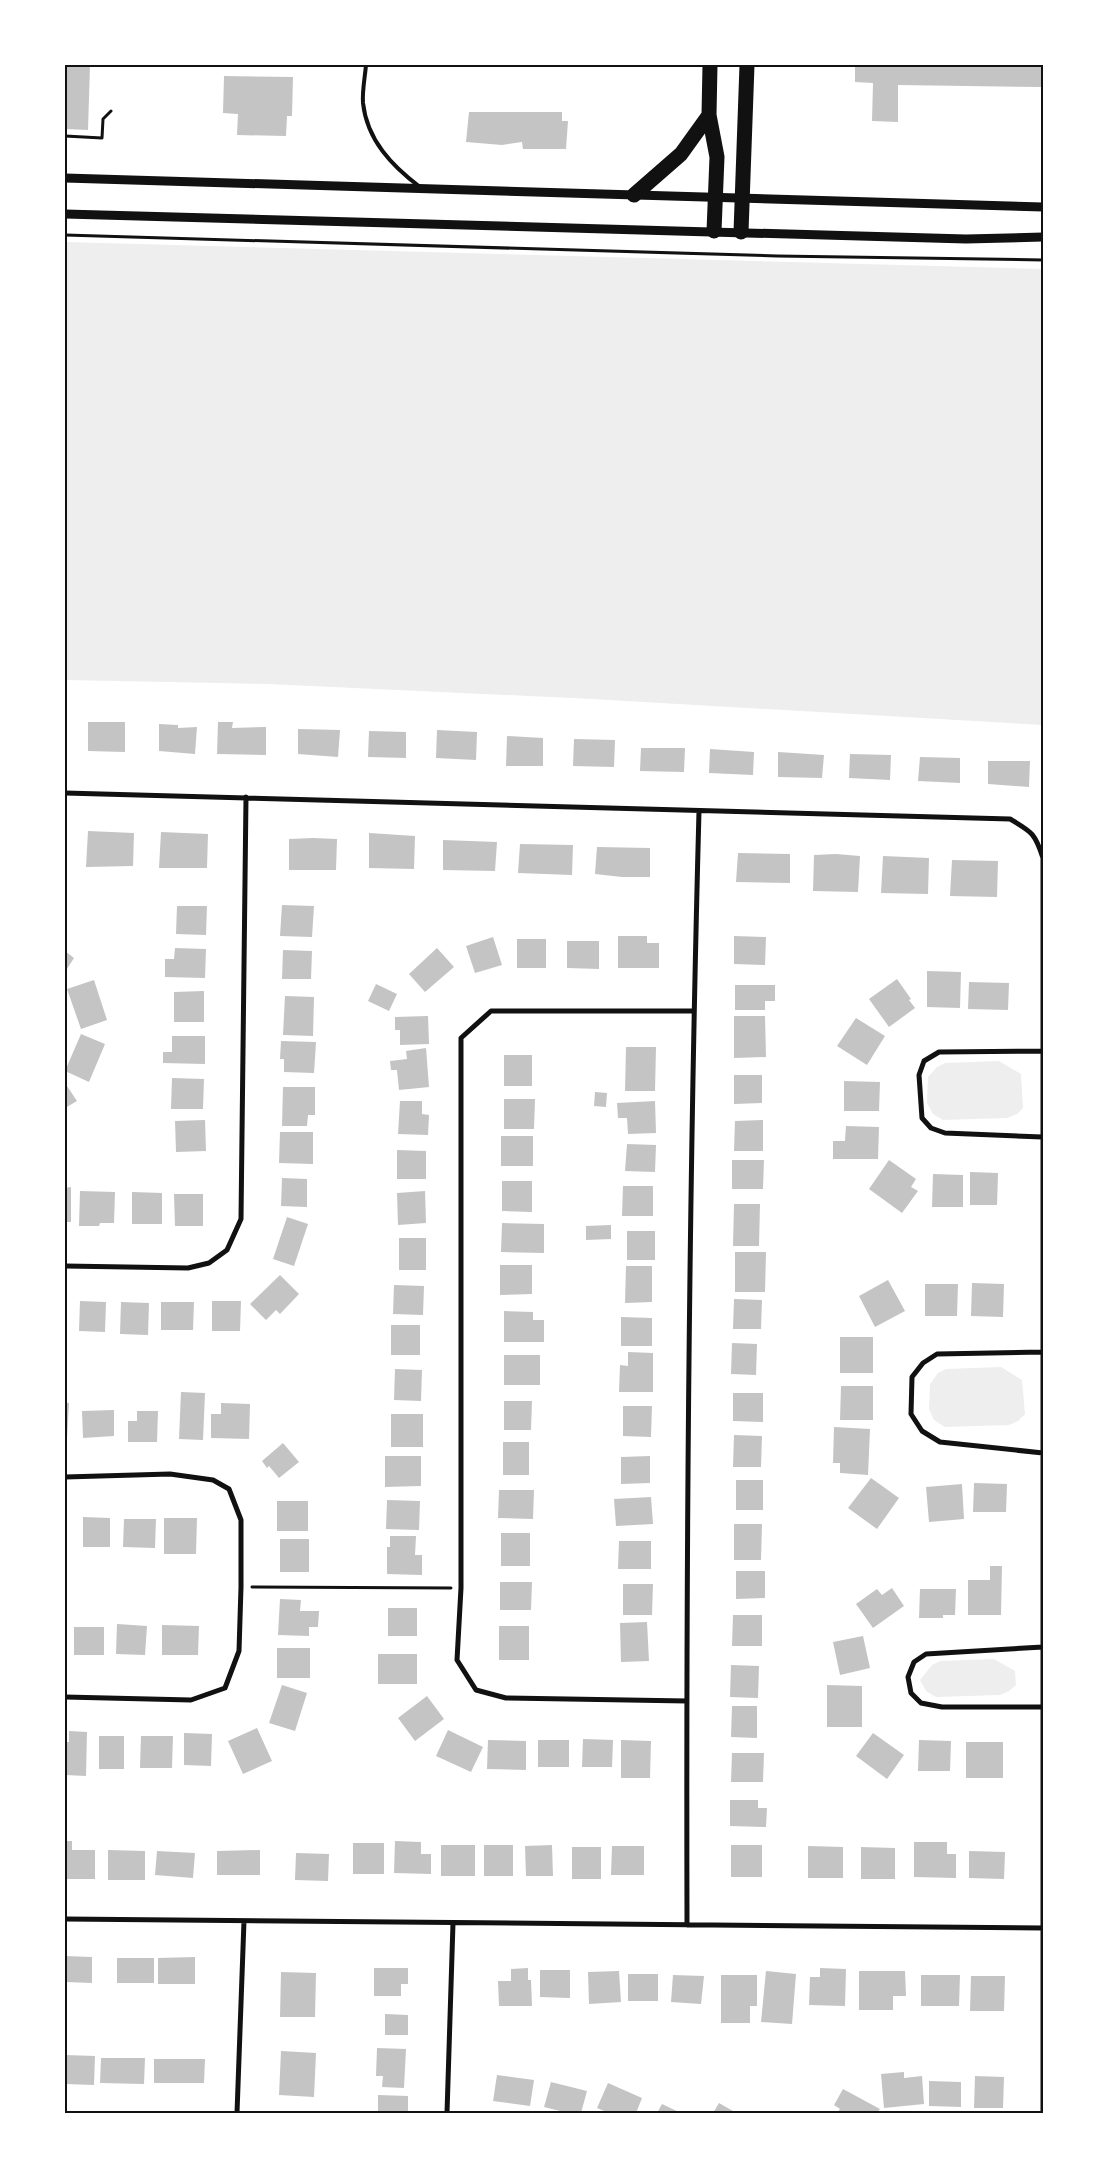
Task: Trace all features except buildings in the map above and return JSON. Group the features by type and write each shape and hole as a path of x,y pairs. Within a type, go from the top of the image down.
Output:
{"highway":[{"path":"710,65 709,115 717,157 714,231"},
{"path":"741,232 747,65"},
{"path":"634,195 681,154 709,115"}],"street":[{"path":"65,178 1043,207"},
{"path":"65,214 966,239 1043,237"},
{"path":"65,793 1010,819 1029,830 1036,838 1043,858 1043,2113"},
{"path":"65,1266 188,1268 209,1263 227,1250 241,1219 246,797"},
{"path":"687,1924 693,1011 699,811"},
{"path":"687,1701 506,1698 476,1690 457,1660 461,1588 461,1038 491,1012 693,1011"},
{"path":"1042,1137 945,1133 931,1128 922,1118 918,1075 924,1061 939,1052 1043,1052"},
{"path":"1043,1352 937,1354 923,1363 912,1376 910,1396 911,1414 922,1431 940,1442 1043,1453"},
{"path":"65,1477 170,1474 213,1480 229,1489 240,1520 241,1587 239,1651 225,1688 191,1700 65,1696"},
{"path":"1043,1647 926,1654 914,1662 908,1677 911,1693 921,1703 942,1707 1043,1707"},
{"path":"65,1919 1043,1928"},
{"path":"237,2113 244,1921"},
{"path":"447,2113 453,1923"}],"lane":[{"path":"366,65 363,102 370,129 394,167 423,189"}],"path":[{"path":"65,136 102,138 103,120 111,111"},
{"path":"65,235 786,256 1043,260"},
{"path":"241,1587 461,1588"}],"shaded area":[{"path":"65,242 1043,269 1043,725 592,699 268,684 65,680"},
{"path":"999,1061 1021,1074 1023,1108 1017,1114 1007,1118 943,1120 933,1114 927,1103 928,1077 937,1067 945,1063"},
{"path":"1001,1367 1022,1380 1025,1414 1018,1421 1009,1425 945,1427 934,1420 929,1409 930,1384 938,1373 946,1369"},
{"path":"994,1659 1015,1671 1016,1685 1000,1695 936,1697 926,1691 920,1680 932,1665 940,1661"}]}
